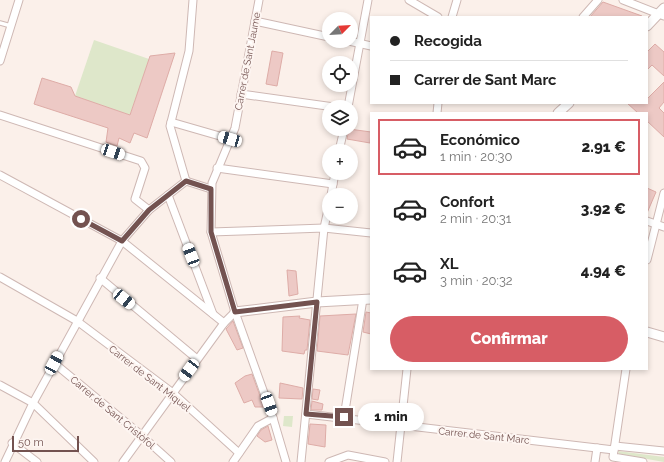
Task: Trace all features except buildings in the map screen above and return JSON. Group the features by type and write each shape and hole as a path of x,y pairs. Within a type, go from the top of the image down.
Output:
{"street":[{"path":"0,61 19,0"},
{"path":"186,181 170,126 189,51 193,0"},
{"name":"Carrer de Sant Jaume","path":"259,0 235,128 217,168 211,189 211,232 235,312 274,418 286,462"},
{"path":"349,100 368,0"},
{"path":"409,0 436,16"},
{"path":"452,16 457,0"},
{"path":"584,16 598,0"},
{"path":"623,0 662,13"},
{"path":"648,25 662,13"},
{"path":"255,21 322,35"},
{"path":"360,44 370,46"},
{"path":"241,94 322,105"},
{"path":"0,115 141,161 145,168 135,199 149,210"},
{"path":"171,122 230,139"},
{"path":"217,168 333,184"},
{"path":"0,175 122,241 224,323"},
{"path":"332,188 334,180"},
{"path":"186,181 211,189"},
{"path":"5,462 32,403 100,278 122,241 149,210 186,181"},
{"path":"648,256 664,193"},
{"path":"168,195 214,314"},
{"path":"648,221 664,227"},
{"path":"301,462 325,224"},
{"path":"211,232 324,228 370,233"},
{"name":"Carrer de Sant Miquel","path":"0,277 77,321 173,393 239,453"},
{"path":"100,278 198,359"},
{"path":"123,462 141,435 224,323 235,312 317,302 367,299 344,417"},
{"path":"648,332 664,337"},
{"name":"Carrer de Sant Cristòfol","path":"54,363 141,435 171,462"},
{"path":"396,462 399,426 407,370"},
{"path":"614,451 626,370"},
{"path":"0,385 32,403 94,462"},
{"name":"Carrer de Sant Marc","path":"306,414 344,417 399,426 614,451 664,451"},
{"path":"233,462 258,426 274,418"},
{"path":"12,444 37,462"},
{"path":"594,462 597,448"},
{"name":"Carrer de Sant Marc","path":"614,451 643,462"},
{"path":"329,462 348,455 385,462"}],"lane":[{"path":"0,23 11,26"}],"green space":[{"path":"94,40 149,59 130,115 75,96"},
{"path":"284,416 293,416 292,427 283,426"},
{"path":"618,451 664,457 664,462 619,454"}],"route":[{"path":"81,219 122,241 149,210 186,181 211,189 211,232 235,312 317,302 306,414 344,417"}]}
